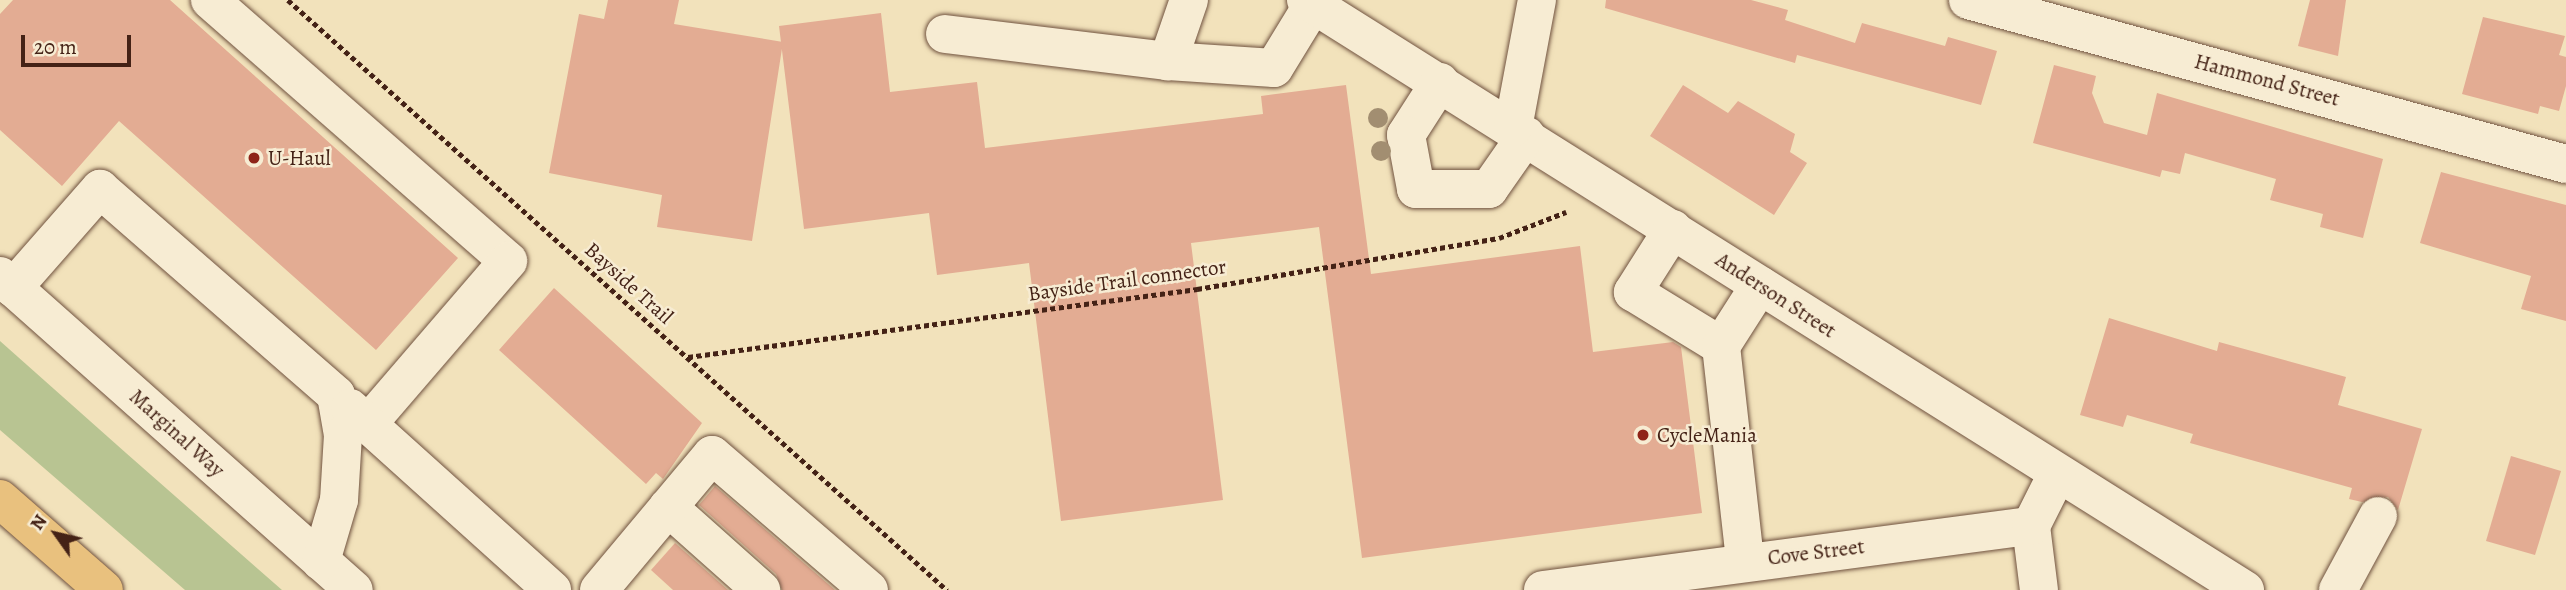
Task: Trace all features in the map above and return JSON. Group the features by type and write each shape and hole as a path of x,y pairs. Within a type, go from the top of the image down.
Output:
{"highway":[{"path":"0,499 104,590"}],"street":[{"path":"210,0 508,261 369,424"},
{"path":"1168,61 1189,0"},
{"path":"1440,82 1406,135 1416,189 1489,189 1520,132 1537,0"},
{"name":"Hammond Street","path":"1968,0 2566,163"},
{"path":"945,34 1168,61 1274,68 1310,2"},
{"name":"Anderson Street","path":"1310,2 2245,590"},
{"path":"7,282 100,189 369,424 552,590"},
{"path":"1674,229 1633,292 1721,346"},
{"name":"Marginal Way","path":"7,282 354,590"},
{"path":"1745,561 1721,346 1760,285"},
{"path":"321,561 339,500 343,435 336,395"},
{"path":"620,582 668,507 712,455 869,590"},
{"path":"2039,590 2031,526 2057,474"},
{"path":"668,507 761,590"},
{"path":"2338,590 2378,516"},
{"name":"Cove Street","path":"1543,590 1745,561 2031,526"}],"path":[{"name":"Bayside Trail","path":"288,0 947,590"},
{"name":"Bayside Trail connector","path":"688,357 1197,289 1499,238 1566,212"}],"green space":[{"path":"0,341 282,590 185,590 0,430"}],"building":[{"name":"U-Haul","path":"13,0 170,0 458,258 376,350 119,121 62,186 0,130 0,14"},
{"path":"608,0 679,0 674,24 783,42 752,241 657,227 662,195 549,173 579,14 604,19"},
{"path":"1606,0 1751,0 1788,10 1785,20 1855,43 1862,23 1945,46 1948,37 1997,51 1981,105 1797,55 1795,63 1605,8"},
{"path":"2310,0 2346,0 2338,56 2298,46"},
{"path":"881,13 890,92 977,82 985,148 1263,114 1261,96 1346,85 1371,274 1580,246 1593,352 1673,342 1681,347 1702,513 1362,558 1319,227 1191,243 1223,500 1061,521 1029,263 937,275 929,213 804,229 779,26"},
{"path":"2483,17 2565,36 2559,55 2566,57 2566,86 2559,111 2540,106 2538,114 2462,94"},
{"path":"2054,65 2096,76 2092,93 2104,123 2147,135 2157,93 2383,159 2363,238 2320,227 2323,214 2270,200 2276,179 2185,153 2180,174 2162,170 2160,177 2033,143"},
{"path":"1683,85 1728,113 1738,101 1795,134 1790,152 1807,163 1774,215 1650,136"},
{"path":"2441,172 2566,205 2566,321 2521,309 2531,276 2420,243"},
{"path":"554,288 702,423 663,479 656,473 646,484 499,350"},
{"path":"2109,318 2217,351 2219,342 2346,377 2338,405 2422,429 2398,510 2388,497 2362,502 2349,499 2352,488 2190,443 2193,434 2127,415 2123,427 2080,415"},
{"path":"2511,456 2561,471 2535,555 2486,541"},
{"path":"715,486 835,590 782,590 776,574 699,505"},
{"path":"675,543 728,590 673,590 651,570"}],"place":[{"name":"U-Haul","path":"254,158"},
{"name":"CycleMania","path":"1643,435"}]}
